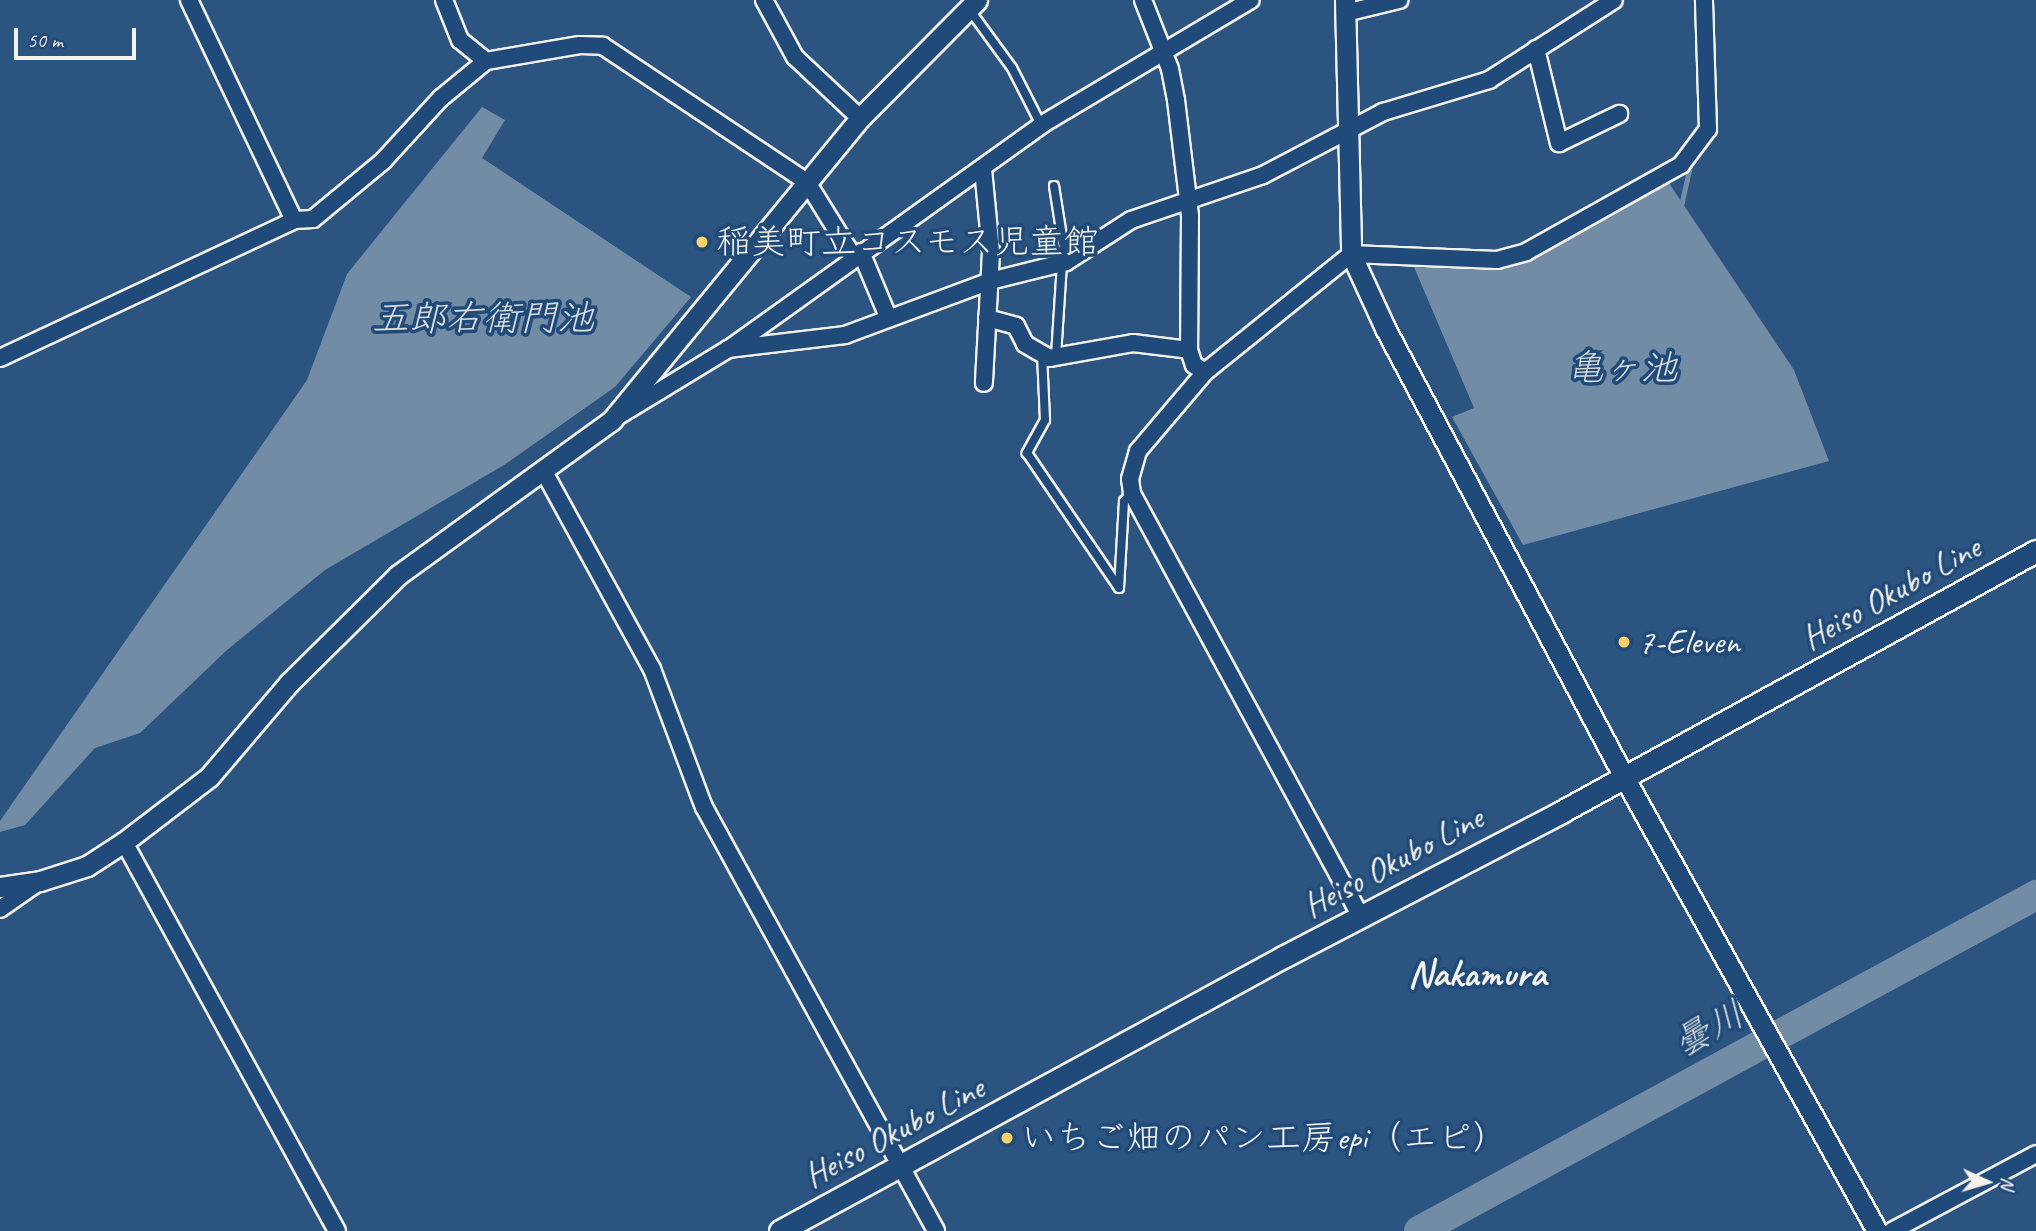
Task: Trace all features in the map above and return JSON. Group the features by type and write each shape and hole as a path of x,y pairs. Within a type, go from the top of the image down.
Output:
{"main road":[{"name":"Heiso Okubo Line","path":"780,1231 1624,778 2036,551"}],"street":[{"path":"189,0 295,220"},
{"path":"444,0 460,40 486,61"},
{"path":"764,0 795,57 860,118"},
{"path":"1143,0 1164,53 1176,100 1187,199 1193,310 1189,350 1194,365 1205,372"},
{"path":"0,887 40,881 87,866 124,842 209,777 289,683 398,575 612,420 727,349 983,169 1041,125 1251,0"},
{"path":"1399,0 1345,7 1352,254 1385,328 1624,778 1744,999 1877,1231"},
{"path":"727,349 845,335 990,281 1064,262 1131,220 1263,175 1382,112 1489,80 1614,0"},
{"path":"1361,917 1132,493 1130,479 1138,451 1205,372 1352,254 1497,260 1526,252 1681,165 1708,129 1704,0"},
{"path":"612,420 860,118 973,4"},
{"path":"0,358 295,220 313,219 486,61 580,45 603,46 807,182 858,255 888,317"},
{"path":"1536,49 1559,143 1619,114"},
{"path":"983,169 990,281 984,383"},
{"path":"987,318 1016,326 1025,344 1049,355 1133,342 1189,350"},
{"path":"543,470 652,669 704,807 936,1231"},
{"path":"124,842 337,1231"},
{"path":"0,909 40,881"},
{"path":"1892,1231 2036,1154"}],"lane":[{"path":"973,4 1012,68 1041,125"},
{"path":"1054,186 1064,262 1049,355 1045,420 1027,453 1119,587 1124,501 1132,493"}],"water":[{"name":"五郎右衛門池","path":"482,107 505,120 482,158 691,297 615,387 504,465 325,570 227,650 140,733 95,748 25,825 0,832 0,821 307,380 347,274"},
{"name":"亀ヶ池","path":"1669,183 1794,370 1829,461 1523,545 1452,417 1474,408 1414,267 1493,270 1533,256"}],"waterway":[{"path":"1696,0 1697,34"},
{"path":"1681,206 1691,161"},
{"name":"曇川","path":"1419,1231 2036,895"}],"place":[{"name":"稲美町立コスモス児童館","path":"702,242"},
{"name":"7-Eleven","path":"1624,642"},
{"name":"いちご畑のパン工房epi（エピ）","path":"1007,1138"}],"district":[{"name":"Nakamura","path":"1477,974"}]}
